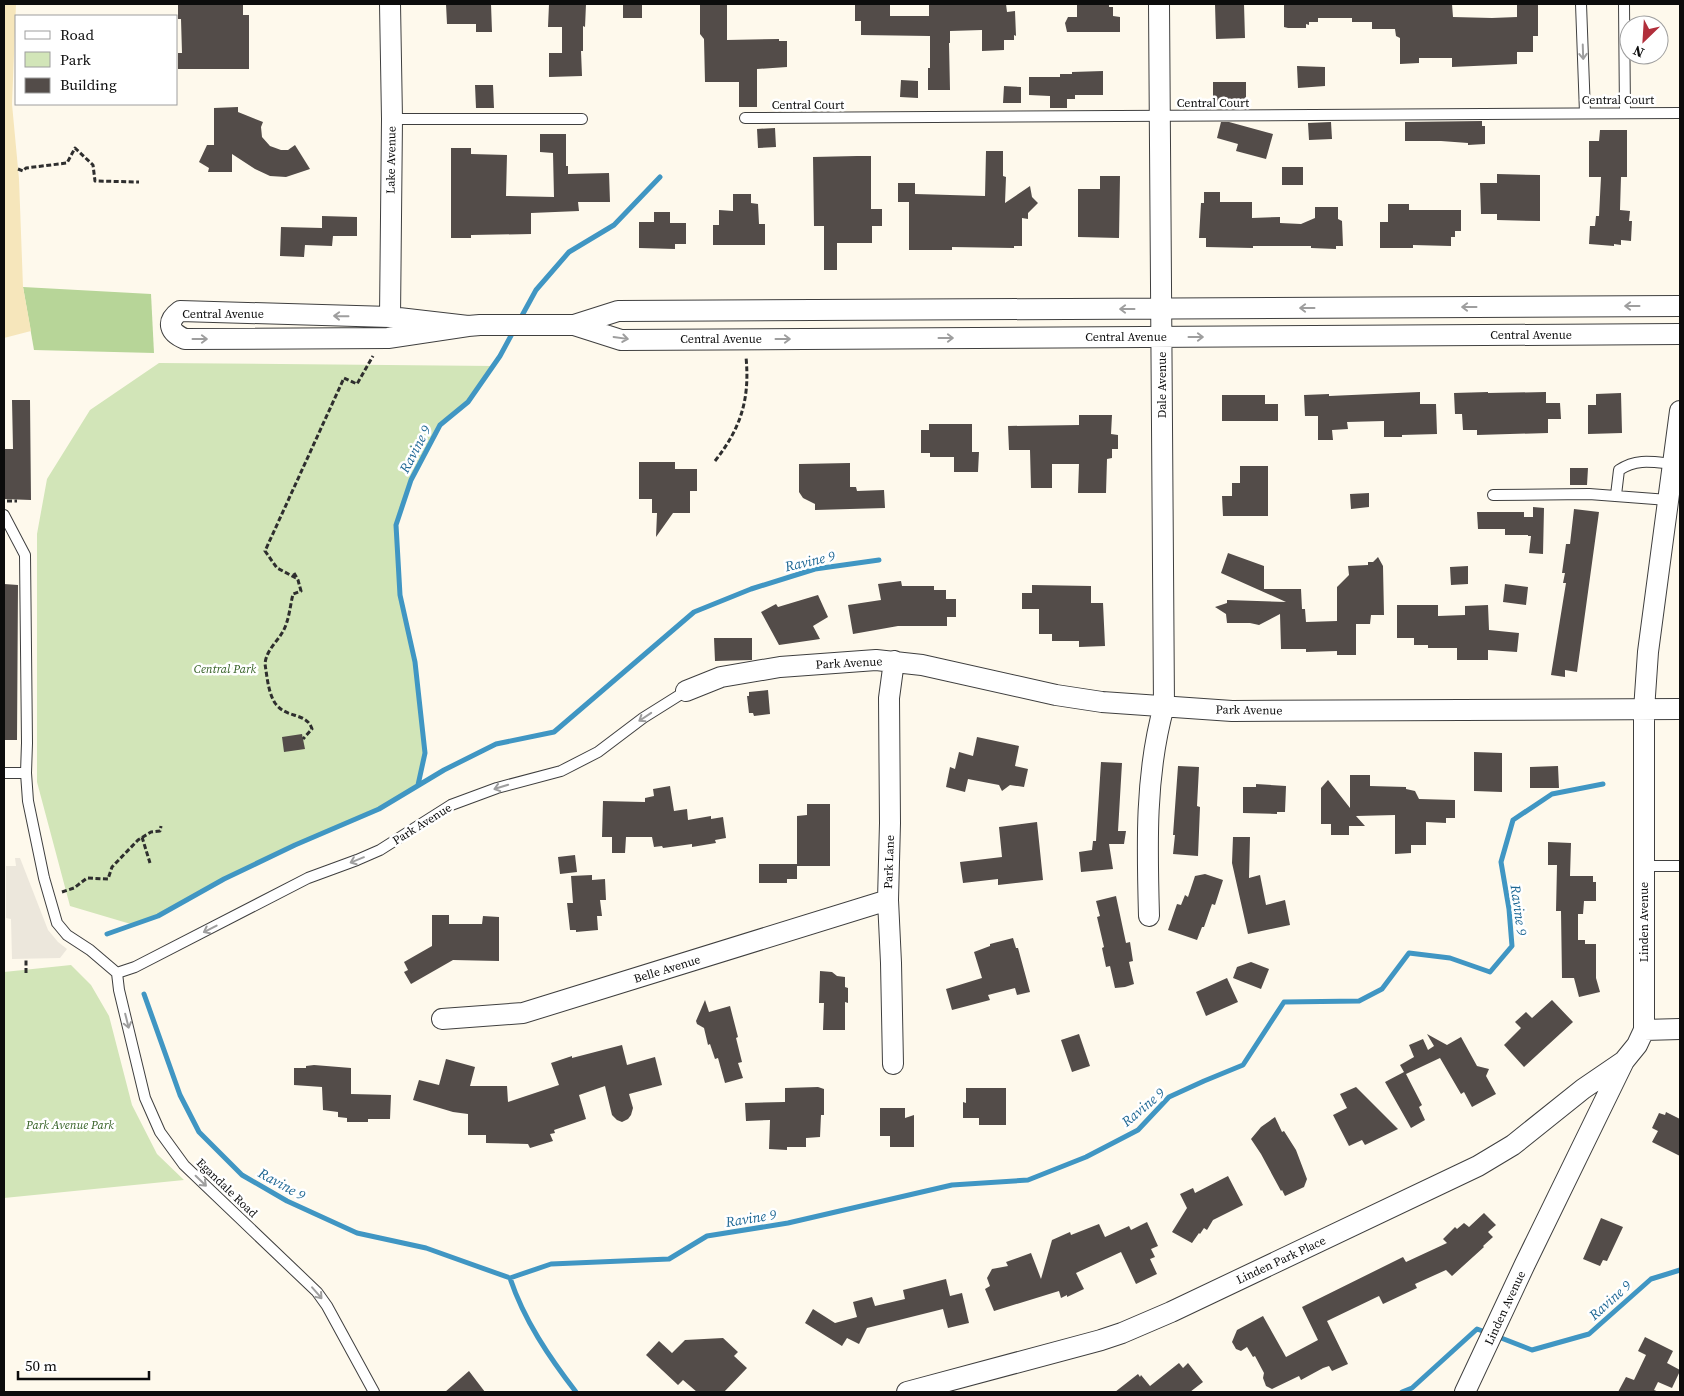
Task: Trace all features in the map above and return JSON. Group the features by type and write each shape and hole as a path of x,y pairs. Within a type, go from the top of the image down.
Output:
{"street":[{"name":"Lake Avenue","path":"390,4 392,119 390,317"},
{"name":"Dale Avenue","path":"1149,916 1147,846 1150,793 1158,727 1164,706 1159,4"},
{"name":"Central Avenue","path":"474,325 383,345 185,339 177,336 172,329 171,322 174,316 180,312 390,317 474,325 574,325 618,311 1680,306"},
{"path":"897,338 899,310"},
{"name":"Central Avenue","path":"574,325 621,340 1680,334"},
{"name":"Linden Avenue","path":"1468,1386 1624,1061 1644,1030 1644,710 1648,652 1669,522 1668,500 1680,411"},
{"name":"Park Avenue","path":"686,691 721,677 780,667 876,660 922,665 1056,695 1102,702 1232,712 1680,710"},
{"name":"Park Lane","path":"893,1064 888,900 890,823 889,698 894,661"},
{"name":"Belle Avenue","path":"442,1019 523,1013 888,900"},
{"path":"1644,1030 1680,1029"},
{"name":"Linden Park Place","path":"907,1392 1102,1340 1171,1312 1478,1166 1513,1145 1583,1089 1624,1061"}],"lane":[{"path":"1581,4 1585,113"},
{"path":"1624,4 1624,113"},
{"name":"Central Court","path":"745,118 1680,113"},
{"path":"392,119 582,118"},
{"path":"1616,495 1620,470 1628,464 1641,461 1673,464"},
{"path":"1493,495 1589,494 1668,500"},
{"path":"4,515 25,555 26,773 28,801 44,878 57,924 68,935 90,950 117,973"},
{"name":"Park Avenue","path":"117,973 135,967 308,878 380,850 451,805 497,788 561,770 598,752 643,718 686,691"},
{"path":"4,773 26,773"},
{"path":"1644,866 1680,866"},
{"name":"Egandale Road","path":"117,973 145,1098 160,1132 184,1165 317,1292 328,1306 374,1392"}],"path":[{"path":"18,169 24,171 26,168 67,163 75,148 93,165 95,181 139,182"},
{"path":"715,461 729,443 746,399 748,376 745,339"},
{"path":"296,578 277,568 265,551 344,378 357,384 370,361 383,345"},
{"path":"4,500 17,501"},
{"path":"294,573 301,591 293,594 284,632 273,645 265,664 275,702 285,712 307,719 310,723 312,729 303,740"},
{"path":"58,893 74,888 88,878 108,879 112,867 142,837 151,832 160,831 161,826"},
{"path":"142,837 150,863"},
{"path":"26,958 26,973"}],"green space":[{"path":"23,287 151,294 154,353 34,350"},
{"name":"Central Park","path":"159,363 494,366 468,402 440,425 411,480 396,525 400,595 415,663 425,753 418,785 379,809 295,845 224,879 158,916 134,925 70,906 37,782 37,534 47,479 90,410"},
{"name":"Park Avenue Park","path":"71,965 91,985 109,1016 132,1105 157,1154 184,1180 4,1198 4,972"}],"sand":[{"path":"4,4 16,4 12,104 19,179 23,287 31,331 4,338"}],"shaded area":[{"path":"15,858 20,858 48,930 67,949 60,958 12,959 11,919 6,918 6,866 16,866"}],"building":[{"path":"243,4 243,15 249,15 249,69 178,69 178,53 182,53 181,19 178,19 178,5"},
{"path":"446,4 491,4 492,32 476,32 476,24 447,24"},
{"path":"549,4 586,4 585,27 583,26 583,51 581,51 582,76 549,77 549,53 562,53 562,27 548,27"},
{"path":"623,4 642,4 642,18 623,18"},
{"path":"700,4 727,4 727,40 779,39 779,41 787,41 787,67 757,69 757,107 739,107 739,82 705,82 704,39 700,34"},
{"path":"855,4 890,4 890,16 929,16 929,4 1006,4 1007,12 1015,11 1016,36 1014,35 1014,40 1004,40 1004,50 982,51 982,30 950,31 950,90 928,90 930,36 861,35 861,21 855,21"},
{"path":"1077,4 1109,4 1109,7 1113,7 1113,16 1120,17 1120,32 1067,32 1065,23 1068,17 1077,17"},
{"path":"1215,4 1244,4 1245,38 1216,39"},
{"path":"1284,4 1452,4 1453,17 1492,18 1517,17 1517,4 1538,4 1538,36 1533,36 1533,52 1517,52 1517,64 1452,67 1452,58 1419,58 1419,63 1400,64 1400,38 1396,36 1395,29 1372,29 1372,22 1352,22 1352,18 1318,18 1318,22 1306,24 1306,28 1288,28 1284,27"},
{"path":"1297,66 1325,67 1325,86 1298,88"},
{"path":"1103,71 1103,95 1075,95 1075,99 1067,99 1067,108 1050,108 1050,96 1029,95 1029,77 1060,77 1060,74 1072,74 1072,72"},
{"path":"901,80 918,81 918,98 900,97"},
{"path":"1213,82 1246,82 1246,103 1213,104"},
{"path":"475,85 493,85 494,108 476,108"},
{"path":"1004,86 1021,87 1021,103 1003,103"},
{"path":"238,107 238,112 263,122 261,127 262,137 270,146 281,150 288,150 295,145 310,169 286,177 270,176 232,154 232,172 208,172 209,168 199,162 207,145 214,145 214,108"},
{"path":"1482,121 1482,126 1485,126 1485,144 1468,145 1468,143 1441,141 1405,141 1405,122"},
{"path":"1221,122 1229,122 1273,134 1266,159 1236,151 1238,144 1217,138"},
{"path":"1331,122 1332,139 1309,140 1308,123"},
{"path":"775,128 776,147 758,148 757,129"},
{"path":"1600,130 1627,130 1627,177 1621,177 1620,210 1630,211 1629,221 1632,221 1631,241 1621,240 1621,245 1589,244 1590,226 1595,226 1596,216 1599,216 1601,177 1589,177 1589,141 1599,141"},
{"path":"540,134 566,134 566,166 568,166 568,174 609,173 610,202 578,202 579,211 531,213 531,234 471,235 471,238 451,238 451,148 471,148 471,154 507,155 506,196 554,197 553,153 540,152"},
{"path":"986,151 1003,151 1003,176 1006,177 1005,203 1030,186 1032,197 1038,203 1028,213 1028,219 1022,218 1022,246 1014,246 1014,248 952,247 952,250 909,250 909,202 898,202 898,183 915,183 915,194 985,196"},
{"path":"871,156 871,209 882,209 882,226 872,226 872,243 837,243 837,270 824,270 824,226 814,226 813,157"},
{"path":"1282,167 1303,167 1303,185 1282,185"},
{"path":"1497,174 1540,175 1540,221 1497,220 1497,214 1481,214 1480,183 1497,183"},
{"path":"1100,176 1120,176 1119,238 1078,237 1078,189 1100,189"},
{"path":"1204,192 1220,192 1220,202 1252,202 1252,218 1280,217 1280,223 1301,224 1315,218 1315,207 1338,207 1338,219 1342,221 1343,246 1336,246 1336,249 1311,248 1311,246 1206,247 1206,238 1199,238 1201,203 1204,203"},
{"path":"733,194 751,194 751,203 758,204 759,224 765,224 765,245 713,245 713,225 719,225 719,210 733,211"},
{"path":"1388,204 1409,204 1409,210 1461,210 1461,231 1455,231 1455,237 1451,237 1451,246 1413,245 1413,248 1380,248 1380,222 1388,222"},
{"path":"654,212 670,212 670,223 686,223 686,244 675,244 675,249 639,248 639,222 654,222"},
{"path":"322,216 357,217 357,236 333,236 332,246 305,245 304,257 280,256 281,227 322,228"},
{"path":"1420,392 1420,404 1436,404 1437,434 1384,437 1384,421 1347,422 1348,429 1332,430 1333,440 1318,440 1318,416 1305,416 1304,395 1329,394 1329,396"},
{"path":"1546,392 1546,403 1560,403 1561,419 1548,419 1548,433 1477,435 1477,430 1463,430 1462,414 1455,414 1454,393"},
{"path":"1621,393 1622,433 1588,434 1588,405 1596,405 1596,394"},
{"path":"1222,395 1265,395 1265,404 1278,404 1278,421 1222,421"},
{"path":"12,400 30,400 31,500 4,499 4,449 13,449"},
{"path":"1079,415 1112,415 1111,434 1118,435 1118,449 1112,449 1112,458 1107,459 1106,493 1078,493 1079,464 1052,464 1052,488 1031,488 1030,450 1009,450 1008,426 1079,425"},
{"path":"929,424 972,424 972,452 979,452 978,472 954,472 954,457 930,457 930,453 921,453 921,430 929,430"},
{"path":"639,462 675,462 675,469 697,469 697,491 690,491 690,513 673,513 656,537 657,513 652,513 652,499 639,499"},
{"path":"850,463 850,487 856,487 857,491 884,490 885,508 815,510 815,504 803,498 799,492 799,464"},
{"path":"1240,466 1268,466 1268,516 1223,516 1222,496 1232,496 1232,483 1240,483"},
{"path":"1570,468 1588,468 1587,485 1570,485"},
{"path":"1369,493 1369,507 1351,509 1350,494"},
{"path":"1533,507 1544,508 1543,554 1529,553 1531,536 1505,535 1505,529 1478,529 1477,512 1524,512 1524,517 1533,517"},
{"path":"1574,509 1599,512 1577,672 1565,670 1565,677 1551,675 1566,583 1563,583 1565,573 1562,573 1566,544 1570,544"},
{"path":"1228,553 1264,566 1264,589 1301,589 1302,609 1305,609 1306,622 1337,621 1337,587 1349,575 1348,566 1368,565 1368,562 1373,562 1378,557 1383,566 1384,615 1371,615 1370,624 1356,624 1356,655 1337,655 1337,651 1306,652 1306,649 1281,649 1280,614 1259,625 1227,623 1226,614 1215,607 1227,603 1227,600 1286,602 1221,573"},
{"path":"1468,566 1468,584 1451,585 1450,567"},
{"path":"901,581 902,586 934,586 934,590 946,590 946,599 956,599 956,617 947,617 947,626 898,626 853,634 848,605 881,600 878,584"},
{"path":"4,584 18,585 17,740 4,740"},
{"path":"1505,584 1528,587 1526,605 1503,602"},
{"path":"1032,585 1091,586 1091,603 1103,603 1105,646 1079,647 1079,641 1052,641 1052,634 1039,634 1039,609 1022,609 1022,593 1032,593"},
{"path":"818,595 828,617 813,626 820,639 779,645 761,612 776,604 778,607"},
{"path":"1397,605 1438,605 1438,616 1465,615 1465,606 1488,605 1489,630 1519,633 1517,652 1488,650 1488,660 1457,660 1457,648 1428,648 1428,645 1414,645 1414,638 1397,638"},
{"path":"714,638 752,638 752,660 715,661"},
{"path":"768,690 770,714 754,716 753,713 749,713 747,696 749,696 749,692"},
{"path":"302,734 305,749 284,752 282,737"},
{"path":"977,737 1019,746 1015,766 1028,769 1024,787 1010,785 1002,791 999,785 968,779 965,792 946,787 950,767 955,769 959,752 973,756"},
{"path":"1474,752 1502,753 1502,792 1474,791"},
{"path":"1101,762 1122,763 1118,831 1126,831 1124,844 1109,844 1113,869 1081,872 1079,852 1092,850 1093,841 1096,841"},
{"path":"1178,766 1199,767 1197,806 1200,807 1198,856 1173,854"},
{"path":"1558,766 1559,788 1530,788 1530,767"},
{"path":"1350,775 1370,775 1370,786 1406,787 1406,789 1415,791 1419,799 1455,800 1455,818 1446,818 1446,823 1426,822 1426,845 1411,845 1411,853 1395,854 1395,815 1356,816 1365,826 1349,826 1349,835 1331,835 1331,824 1321,824 1321,788 1328,780 1350,808"},
{"path":"1256,784 1286,786 1285,812 1277,812 1277,814 1243,813 1243,787 1256,787"},
{"path":"670,786 674,811 687,809 688,820 711,816 711,819 723,817 726,838 715,840 716,843 692,847 692,844 663,848 662,846 654,847 652,837 626,837 625,853 612,853 612,837 602,837 603,801 645,802 645,798 654,796 653,789"},
{"path":"807,804 830,804 830,866 797,866 797,816 807,815"},
{"path":"1037,822 1043,880 998,885 998,879 963,883 960,862 1002,857 999,827"},
{"path":"1233,837 1250,837 1249,878 1260,875 1266,905 1285,900 1290,925 1248,934 1232,863"},
{"path":"1548,842 1571,843 1570,876 1593,876 1593,882 1596,882 1596,901 1584,901 1583,914 1578,914 1578,940 1585,940 1585,944 1596,944 1596,978 1600,992 1579,997 1574,978 1562,978 1561,911 1556,911 1557,865 1548,865"},
{"path":"575,855 577,872 560,874 558,857"},
{"path":"759,864 797,864 797,879 787,879 787,883 759,883"},
{"path":"1205,874 1223,880 1215,905 1212,904 1197,940 1168,930 1177,904 1181,905 1185,895 1188,897 1195,876"},
{"path":"592,875 592,880 605,879 606,900 600,900 602,916 597,916 598,930 576,932 576,930 570,930 567,903 573,903 571,876"},
{"path":"1116,896 1126,943 1130,942 1133,961 1129,962 1134,984 1115,988 1110,966 1106,967 1102,948 1104,947 1097,917 1100,916 1096,901"},
{"path":"432,915 449,915 449,924 482,924 483,916 499,917 499,961 453,960 411,984 404,972 408,970 404,962 432,946"},
{"path":"1013,938 1016,948 1018,948 1030,992 1017,995 1015,988 988,995 990,1000 952,1010 946,989 982,978 974,952 990,946 990,944"},
{"path":"1251,962 1269,969 1261,989 1233,978 1237,967"},
{"path":"820,971 832,972 837,976 845,977 845,987 848,988 848,1003 845,1002 845,1030 823,1030 824,1003 819,1003"},
{"path":"1227,978 1238,1002 1206,1016 1196,992"},
{"path":"705,1000 709,1012 730,1006 738,1037 736,1038 742,1062 738,1063 743,1078 725,1083 718,1058 715,1059 710,1044 708,1045 704,1028 697,1024 696,1021"},
{"path":"1552,1000 1573,1022 1524,1067 1504,1045 1521,1028 1515,1022 1526,1012 1532,1018"},
{"path":"1079,1034 1090,1066 1072,1072 1061,1040"},
{"path":"1427,1034 1447,1045 1461,1037 1477,1066 1489,1069 1486,1076 1496,1094 1472,1107 1464,1092 1461,1094 1440,1058 1406,1074 1422,1105 1419,1107 1425,1120 1411,1128 1385,1082 1404,1072 1400,1065 1414,1057 1409,1045 1423,1039 1428,1050 1434,1046"},
{"path":"622,1045 627,1065 655,1057 662,1085 629,1094 633,1108 628,1119 622,1122 612,1115 605,1086 579,1095 586,1119 554,1130 555,1133 550,1134 553,1141 530,1148 528,1144 486,1143 486,1135 468,1135 468,1114 453,1112 413,1100 419,1080 439,1085 446,1059 475,1067 470,1086 507,1086 508,1102 559,1085 551,1063 572,1056 572,1058"},
{"path":"306,1066 351,1068 351,1094 391,1095 390,1119 368,1119 368,1122 347,1122 347,1118 338,1117 338,1112 323,1110 322,1087 294,1085 294,1068 306,1068"},
{"path":"818,1087 824,1089 824,1115 821,1115 820,1137 806,1138 806,1147 787,1147 787,1150 769,1149 770,1120 746,1121 745,1103 785,1102 785,1088"},
{"path":"1356,1087 1398,1129 1365,1145 1362,1140 1349,1146 1333,1115 1347,1108 1340,1094"},
{"path":"966,1088 1006,1088 1006,1125 979,1125 979,1118 963,1118 963,1102 966,1103"},
{"path":"880,1108 905,1108 905,1118 914,1115 914,1147 890,1147 890,1136 880,1136"},
{"path":"1666,1112 1680,1119 1680,1156 1652,1142 1658,1131 1652,1128 1659,1113 1665,1115"},
{"path":"1275,1117 1282,1132 1284,1131 1296,1150 1307,1179 1304,1187 1285,1196 1251,1139 1261,1127"},
{"path":"1228,1176 1243,1205 1213,1220 1207,1230 1204,1228 1192,1243 1172,1232 1187,1208 1180,1194 1193,1188 1195,1193"},
{"path":"1484,1213 1496,1225 1488,1232 1493,1237 1452,1276 1446,1270 1415,1284 1417,1288 1383,1304 1379,1296 1327,1321 1348,1364 1332,1371 1329,1366 1301,1380 1299,1376 1272,1389 1266,1386 1263,1378 1264,1373 1255,1356 1253,1357 1247,1347 1241,1351 1236,1349 1232,1342 1237,1330 1263,1316 1286,1357 1318,1340 1302,1307 1403,1257 1406,1262 1447,1243 1443,1239 1455,1227 1457,1229 1464,1223 1469,1227"},
{"path":"1601,1218 1623,1227 1607,1261 1603,1260 1600,1266 1583,1259"},
{"path":"1147,1222 1158,1246 1151,1249 1155,1257 1150,1259 1157,1274 1136,1284 1121,1252 1076,1273 1084,1289 1067,1297 1067,1295 1061,1298 1059,1291 994,1311 985,1289 990,1286 987,1278 992,1269 1008,1266 1006,1262 1031,1253 1041,1279 1052,1240 1070,1232 1071,1235 1099,1224 1105,1237 1129,1226 1131,1230"},
{"path":"946,1279 950,1296 962,1293 969,1323 948,1328 943,1309 867,1328 859,1344 847,1338 842,1346 805,1323 813,1309 835,1323 857,1317 853,1302 872,1297 875,1306 905,1299 903,1290"},
{"path":"1645,1337 1673,1351 1667,1363 1680,1371 1672,1388 1658,1382 1654,1390 1659,1392 1618,1392 1626,1377 1634,1380 1646,1355 1638,1351"},
{"path":"723,1338 738,1352 734,1356 747,1368 724,1392 697,1392 683,1380 678,1385 646,1355 659,1341 672,1353 685,1340"},
{"path":"1179,1363 1183,1368 1188,1363 1203,1382 1190,1392 1115,1392 1138,1374 1150,1386"},
{"path":"469,1371 485,1392 445,1392"}],"waterway":[{"name":"Ravine 9","path":"519,321 536,290 569,252 614,225 660,177"},
{"name":"Ravine 9","path":"418,785 425,753 415,662 400,595 396,525 411,480 440,425 468,402 500,356 514,330"},
{"name":"Ravine 9","path":"107,934 158,916 224,879 295,845 379,809 444,770 496,744 554,732 694,612 751,589 815,569 879,560"},
{"name":"Ravine 9","path":"144,994 180,1095 199,1132 242,1175 287,1201 357,1233 426,1248 510,1278 551,1264 669,1259 707,1236 788,1223 952,1185 1028,1180 1086,1157 1138,1130 1169,1097 1243,1065 1284,1002 1359,1001 1382,989 1409,953 1450,958 1490,972 1512,946 1509,909 1501,862 1513,820 1552,794 1603,784"},
{"name":"Ravine 9","path":"1496,1336 1532,1350 1589,1334 1651,1279 1680,1270"},
{"name":"Ravine 9","path":"510,1278 522,1309 538,1338 576,1392"},
{"name":"Ravine 9","path":"1402,1392 1412,1388 1477,1329 1488,1333"}]}
